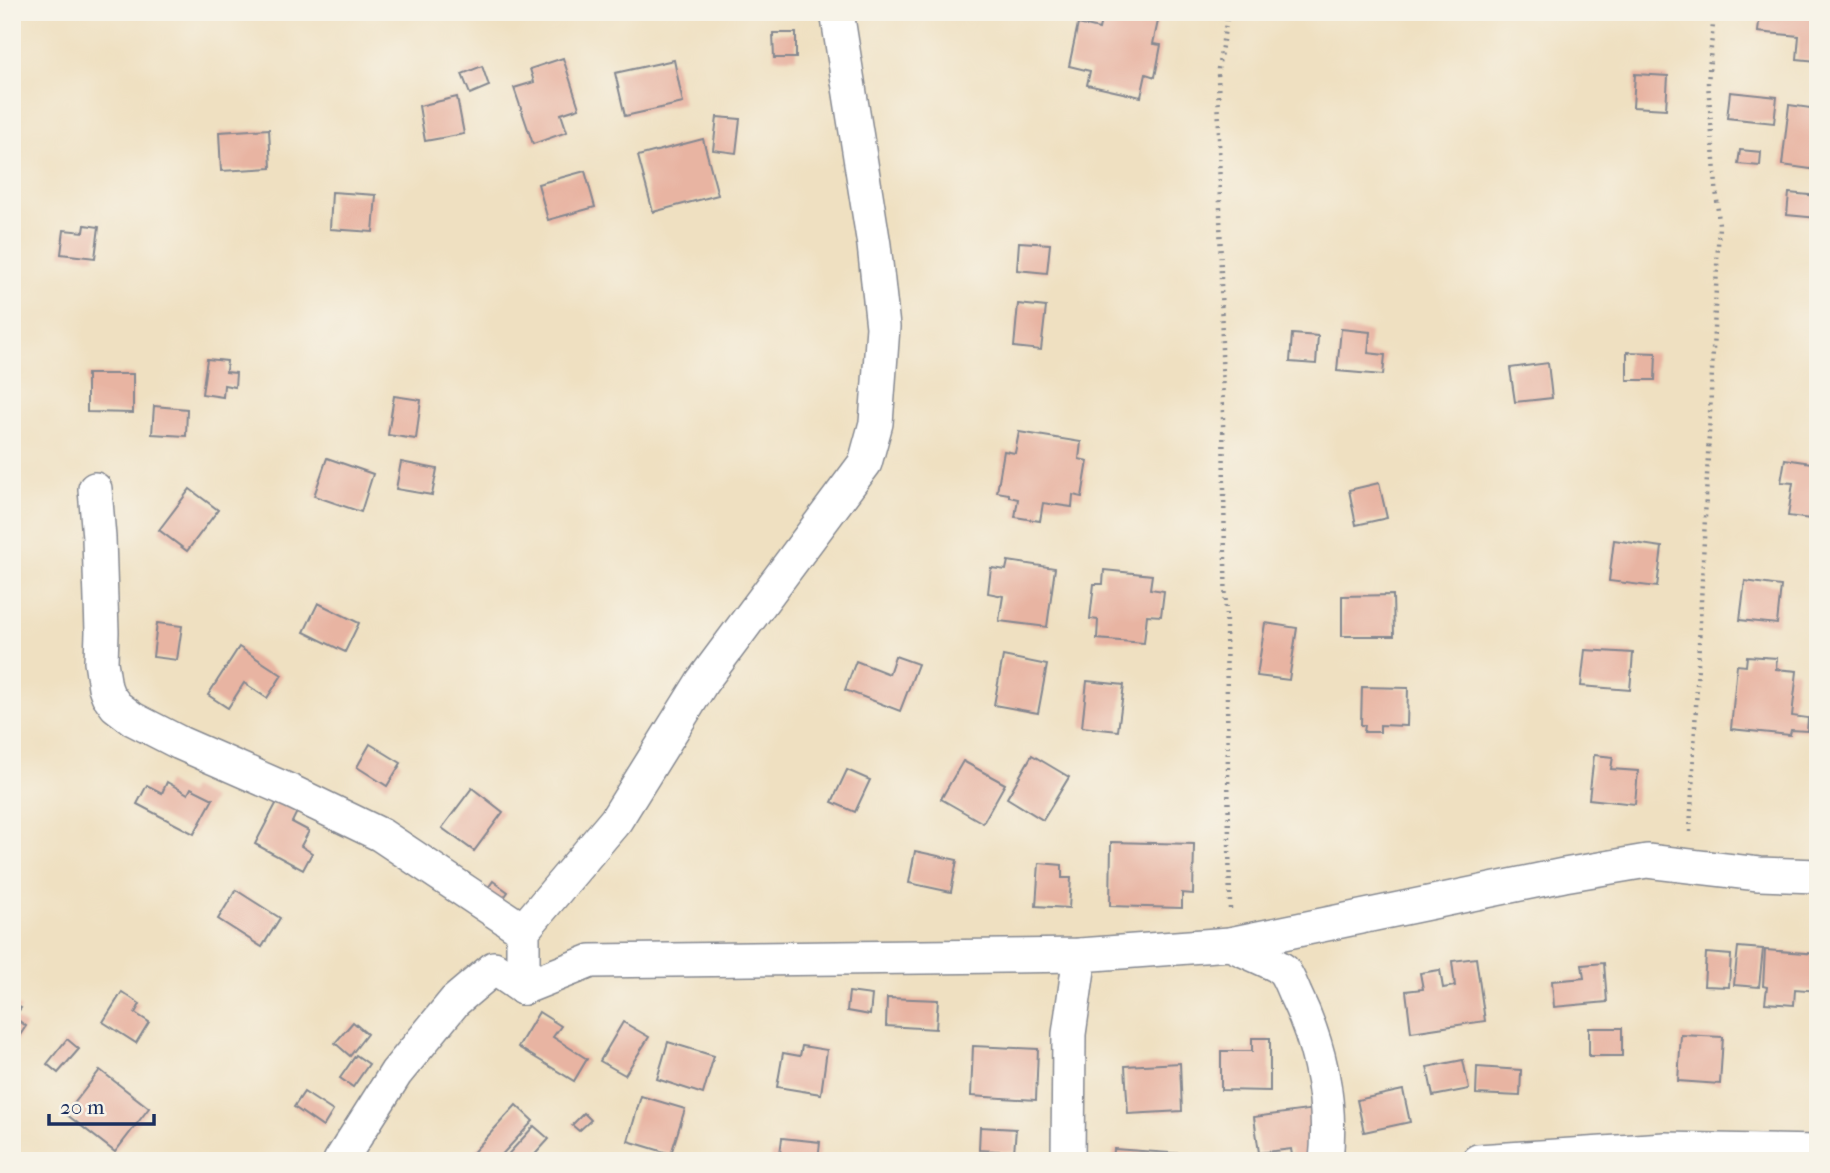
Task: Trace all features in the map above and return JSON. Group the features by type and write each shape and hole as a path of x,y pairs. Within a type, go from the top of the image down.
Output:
{"street":[{"path":"523,988 523,930 616,820 702,682 864,463 876,423 883,327 874,245 837,12"},
{"path":"95,489 101,662 105,687 116,706 133,719 180,743 381,835 523,930"},
{"path":"523,988 591,961 1080,955 1230,944 1647,861 1759,874 1818,876"},
{"path":"1230,944 1283,970 1303,1011 1320,1056 1327,1102 1326,1161"},
{"path":"1068,1161 1069,1034 1080,955"},
{"path":"340,1161 396,1073 455,1001 494,968 523,988"},
{"path":"1478,1161 1665,1149 1818,1152"}],"path":[{"path":"1228,12 1218,69 1230,944"},
{"path":"1688,866 1719,225 1708,83 1714,12"}],"building":[{"path":"1103,12 1160,12 1153,44 1161,45 1155,77 1146,74 1141,97 1087,85 1090,71 1069,66 1078,24 1099,29"},
{"path":"1574,12 1573,16 1554,14"},
{"path":"1760,12 1818,12 1817,61 1797,59 1799,36 1758,32"},
{"path":"773,33 796,33 796,58 774,58"},
{"path":"563,58 579,108 561,114 567,132 533,144 514,88 534,82 530,69"},
{"path":"674,60 683,103 625,116 615,73"},
{"path":"482,66 489,86 470,94 462,74"},
{"path":"1635,74 1668,76 1666,109 1633,107"},
{"path":"1730,92 1777,97 1774,123 1727,118"},
{"path":"457,97 464,134 425,141 419,106"},
{"path":"1789,105 1818,109 1818,170 1782,165"},
{"path":"717,117 740,119 736,153 713,150"},
{"path":"269,129 271,168 221,171 219,132"},
{"path":"703,139 718,195 653,212 638,156"},
{"path":"1740,150 1761,152 1760,166 1738,164"},
{"path":"585,171 595,207 548,220 538,184"},
{"path":"332,192 376,195 373,232 330,229"},
{"path":"1789,193 1818,196 1818,218 1787,215"},
{"path":"85,225 99,227 95,258 61,254 64,230 84,232"},
{"path":"1019,242 1050,244 1047,273 1017,270"},
{"path":"1018,304 1046,307 1041,350 1014,347"},
{"path":"1341,329 1370,332 1368,353 1385,355 1383,375 1337,371"},
{"path":"1292,334 1318,336 1316,364 1290,362"},
{"path":"1627,352 1656,353 1655,380 1627,380"},
{"path":"207,359 227,361 226,372 236,373 235,387 224,385 223,397 202,394"},
{"path":"1548,363 1552,398 1515,402 1510,368"},
{"path":"87,374 133,374 133,413 87,412"},
{"path":"394,396 421,400 416,439 388,435"},
{"path":"154,406 187,409 186,436 152,434"},
{"path":"1019,432 1081,442 1079,459 1088,461 1082,497 1073,495 1072,507 1043,503 1040,521 1015,517 1018,499 997,492 1004,451 1015,453"},
{"path":"327,458 373,474 361,512 314,496"},
{"path":"1785,459 1818,464 1818,520 1788,516 1793,483 1781,482"},
{"path":"401,462 437,469 432,495 396,489"},
{"path":"1379,483 1387,518 1356,525 1349,490"},
{"path":"190,489 218,510 187,551 159,530"},
{"path":"1614,540 1662,547 1657,587 1609,581"},
{"path":"1008,561 1055,568 1047,627 999,621 1003,596 988,593 991,568 1006,570"},
{"path":"1104,570 1152,575 1150,589 1164,591 1161,616 1147,615 1144,643 1097,639 1098,620 1090,619 1094,584 1103,584"},
{"path":"1745,581 1781,586 1777,624 1740,620"},
{"path":"1393,595 1394,636 1342,636 1342,596"},
{"path":"318,603 359,623 345,652 304,632"},
{"path":"157,623 182,626 177,660 153,657"},
{"path":"1265,623 1297,628 1289,680 1257,676"},
{"path":"239,647 282,675 267,698 244,683 228,708 208,695"},
{"path":"1585,650 1633,653 1630,690 1581,686"},
{"path":"895,656 918,664 900,711 845,690 856,661 889,674"},
{"path":"1003,656 1047,665 1038,713 994,705"},
{"path":"1747,656 1777,658 1776,669 1797,671 1792,716 1808,718 1807,731 1791,730 1790,735 1731,729 1737,665 1746,666"},
{"path":"1087,681 1124,685 1118,731 1082,727"},
{"path":"1362,687 1408,688 1407,726 1380,725 1380,732 1364,732 1365,725 1361,725"},
{"path":"1818,694 1818,711 1814,710"},
{"path":"370,744 401,763 387,786 357,767"},
{"path":"1032,755 1069,777 1043,820 1007,798"},
{"path":"1594,755 1613,757 1611,769 1638,771 1635,804 1589,799"},
{"path":"963,761 1005,784 983,823 941,799"},
{"path":"847,770 870,780 855,812 832,802"},
{"path":"167,782 188,794 191,788 213,799 194,834 137,804 147,785 162,793"},
{"path":"472,788 503,812 474,851 442,828"},
{"path":"277,802 297,812 292,822 309,831 301,846 312,853 303,870 255,844"},
{"path":"1111,842 1194,844 1193,894 1182,893 1182,908 1110,906"},
{"path":"915,851 957,860 951,892 909,883"},
{"path":"1039,863 1062,865 1062,878 1071,878 1069,908 1036,906"},
{"path":"493,881 508,892 498,906 483,895"},
{"path":"236,890 280,918 262,947 218,919"},
{"path":"1738,947 1763,949 1759,987 1734,985"},
{"path":"1765,950 1818,954 1818,991 1795,989 1794,1005 1765,1003"},
{"path":"1706,953 1731,955 1729,987 1704,986"},
{"path":"1476,958 1485,1021 1411,1032 1406,991 1423,989 1420,973 1440,970 1443,988 1455,986 1452,961"},
{"path":"1604,963 1607,1002 1554,1007 1552,981 1584,978 1582,965"},
{"path":"122,992 140,1004 135,1013 149,1022 136,1043 103,1022"},
{"path":"849,992 872,995 870,1015 847,1011"},
{"path":"887,998 938,1000 936,1029 886,1026"},
{"path":"12,1002 21,1008 14,1017 26,1026 12,1047"},
{"path":"539,1012 561,1026 553,1037 587,1059 574,1081 518,1047"},
{"path":"353,1022 367,1034 350,1056 335,1043"},
{"path":"623,1022 649,1037 625,1075 600,1061"},
{"path":"1589,1028 1622,1028 1622,1056 1589,1056"},
{"path":"1681,1035 1723,1037 1720,1084 1678,1081"},
{"path":"1252,1038 1270,1038 1270,1091 1221,1090 1221,1051 1252,1051"},
{"path":"67,1039 79,1049 58,1073 47,1064"},
{"path":"668,1042 714,1056 703,1094 657,1079"},
{"path":"802,1046 827,1050 821,1094 777,1087 783,1053 800,1056"},
{"path":"973,1046 1038,1049 1036,1100 971,1096"},
{"path":"356,1055 369,1064 353,1087 340,1078"},
{"path":"1463,1060 1469,1089 1433,1096 1427,1067"},
{"path":"1180,1063 1182,1111 1128,1114 1125,1066"},
{"path":"1477,1067 1521,1070 1520,1096 1476,1094"},
{"path":"100,1070 149,1108 115,1152 66,1114"},
{"path":"1403,1090 1410,1122 1364,1132 1357,1100"},
{"path":"304,1092 333,1111 323,1127 294,1107"},
{"path":"641,1096 685,1109 671,1154 628,1141"},
{"path":"516,1105 533,1121 496,1161 471,1161 468,1158"},
{"path":"1315,1109 1322,1161 1293,1161 1291,1149 1259,1153 1254,1117"},
{"path":"584,1113 591,1120 579,1131 572,1125"},
{"path":"534,1126 549,1139 529,1161 502,1161"},
{"path":"980,1127 1016,1129 1014,1152 979,1150"},
{"path":"782,1138 820,1142 818,1161 771,1161 772,1153 780,1154"},
{"path":"1114,1149 1183,1154 1183,1161 1113,1161"}]}
